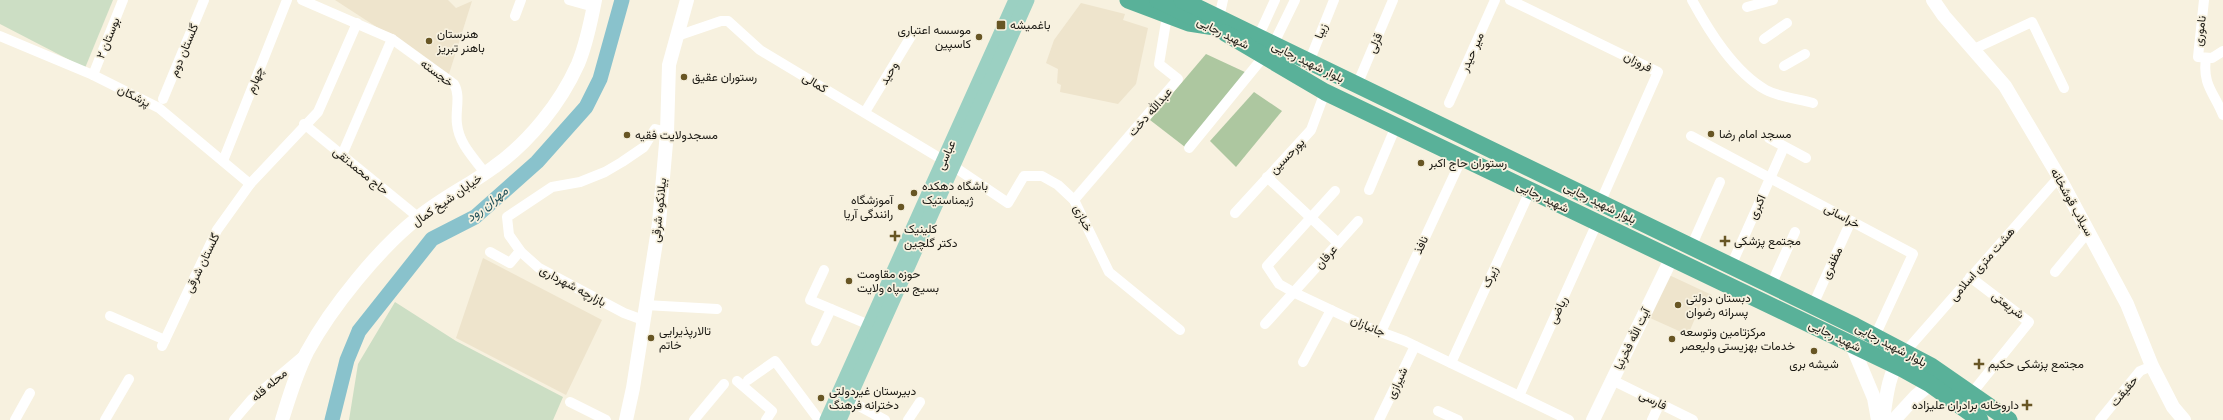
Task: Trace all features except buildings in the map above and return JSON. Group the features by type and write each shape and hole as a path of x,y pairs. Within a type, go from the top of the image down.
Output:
{"highway":[{"path":"1128,0 1162,6 1189,23 1217,22"},
{"name":"بلوار شهید رجایی","path":"1182,0 1217,22 1258,37 1269,50 1309,62 1875,336 1938,370 2009,420"},
{"path":"1197,0 1217,22"},
{"name":"شهید رجایی","path":"1217,22 1269,50 1325,92 1671,259 1851,343 1930,384"},
{"name":"بلوار شهید رجایی","path":"1930,384 1980,420"}],"main road":[{"name":"عباسى","path":"948,164 1016,0"},
{"name":"عباسى","path":"826,420 874,327 948,164 1027,0"},
{"name":"عباسى","path":"839,420 848,400 874,327"}],"street":[{"name":"بوستان ۲","path":"93,75 123,0"},
{"name":"گلستان دوم","path":"163,99 204,0"},
{"name":"چهارم","path":"223,161 287,0"},
{"name":"خجسته","path":"302,0 392,39 454,84 457,88 456,110 459,135 462,142 485,173"},
{"path":"515,16 521,0"},
{"path":"569,0 594,4"},
{"name":"بیلانکوه شرقی","path":"626,420 633,388 659,223 667,132 670,65 687,0"},
{"path":"1217,22 1223,0"},
{"path":"1258,37 1275,0"},
{"path":"1189,148 1269,50 1295,0"},
{"name":"زیبا","path":"1309,62 1334,0"},
{"name":"قزلی","path":"1356,85 1393,0"},
{"name":"میر حیدر","path":"1449,103 1495,0"},
{"name":"فروزان","path":"1510,0 1658,72 1600,203"},
{"path":"1692,0 1711,33 1738,67 1766,90 1814,103"},
{"path":"1747,7 1773,0"},
{"name":"سیلاب قوشخانه","path":"1933,0 1944,16 2005,86 2059,177 2127,304 2152,366 2173,407 2184,420"},
{"name":"ناموری","path":"2204,0 2197,53 2198,57 2206,59 2215,57 2223,51"},
{"name":"خیابان شیخ کمال","path":"282,420 292,386 307,352 334,309 390,244 418,217 485,173 522,145 562,92 578,64 594,4"},
{"name":"عبدالله دخت","path":"1074,200 1178,79 1159,64 1162,6"},
{"name":"کمالی","path":"677,36 721,21 728,21 760,50 865,112 948,164"},
{"path":"1974,49 2032,22 2064,88"},
{"name":"گلستان شرقی","path":"110,316 163,343 217,230 250,184 304,124 318,112 357,23"},
{"path":"1764,39 1786,23"},
{"name":"وحید","path":"865,112 913,33"},
{"name":"پزشکان","path":"0,36 93,75 159,108 250,184"},
{"path":"342,155 392,39"},
{"path":"1784,66 1805,54"},
{"path":"2206,59 2207,82 2211,94 2223,115"},
{"name":"پورحسین","path":"1235,213 1311,130 1325,92"},
{"name":"حاج محمدتقی","path":"304,124 418,217"},
{"path":"1369,190 1396,126"},
{"name":"بازارچه شهرداری","path":"643,320 624,313 539,268 520,251 509,235 507,217 552,187 580,182 605,172 622,162 644,147 655,129 667,132"},
{"name":"خراسانی","path":"1691,136 1913,254 1875,336"},
{"path":"1769,138 1806,158"},
{"name":"اکبری","path":"1731,266 1784,147"},
{"name":"نافذ","path":"1381,332 1462,158"},
{"name":"خبازی","path":"948,164 1008,203 1024,176 1042,176 1058,185 1074,200 1109,272 1180,330"},
{"path":"1267,177 1338,243"},
{"name":"هشت متری اسلامی","path":"1905,352 2059,177"},
{"path":"1691,247 1720,182"},
{"name":"جانبازان","path":"1335,191 1267,266 1279,284 1331,310 1415,346 1569,420"},
{"name":"زیرک","path":"1451,363 1530,191"},
{"name":"عرفان","path":"1266,324 1358,221"},
{"name":"مظفری","path":"1812,306 1852,221"},
{"name":"ریاضی","path":"1518,396 1597,223"},
{"path":"1771,285 1795,232"},
{"path":"2055,272 2088,232"},
{"path":"490,252 510,263 520,251"},
{"name":"آیت الله فخرنیا","path":"1593,420 1671,259"},
{"path":"824,270 810,300 874,327"},
{"name":"شریعتی","path":"1970,277 2029,322 1972,393"},
{"path":"645,305 717,309"},
{"path":"816,341 831,309"},
{"path":"1303,362 1331,310"},
{"path":"1851,343 1874,398 1878,420"},
{"name":"شیرازی","path":"1379,420 1415,346"},
{"name":"محله قله","path":"234,420 252,399 307,352"},
{"path":"1883,420 1885,401 1905,352"},
{"path":"748,380 775,361 819,420"},
{"name":"حقیقت","path":"2100,420 2140,371 2152,366"},
{"path":"1888,420 1898,368"},
{"path":"105,420 129,379"},
{"name":"فارسی","path":"1612,380 1693,420"},
{"path":"737,381 772,411 766,420"},
{"path":"694,420 724,384"},
{"path":"1894,420 1916,396 1930,384"},
{"path":"15,420 30,393"},
{"path":"848,400 885,420"},
{"path":"570,402 606,420"},
{"path":"908,420 920,402"},
{"path":"1652,420 1660,403"},
{"path":"1438,412 1458,420"}],"shaded area":[{"name":"هنرستان باهنر تبریز","path":"335,0 448,0 456,8 472,1 449,74"},
{"path":"1081,3 1125,14 1123,20 1148,28 1136,84 1118,104 1060,92 1061,85 1057,83 1058,69 1046,63 1054,40"},
{"path":"483,258 602,320 566,395 456,338"},
{"name":"دبستان دولتی پسرانه رضوان","path":"1669,275 1712,295 1706,306 1701,304 1688,335 1650,318"}],"green space":[{"path":"0,0 113,0 85,68 0,24"},
{"path":"1206,54 1247,73 1185,147 1150,120"},
{"path":"1254,92 1282,111 1236,167 1210,141"},
{"path":"395,302 456,341 563,397 553,420 349,420 358,364"}],"waterway":[{"name":"مهران رود","path":"332,420 347,360 359,331 432,239 475,217 537,162 586,107 600,79 622,0"}],"place":[{"name":"باغمیشه","path":"1001,25"},
{"name":"موسسه اعتباری کاسپین","path":"979,37"},
{"name":"هنرستان باهنر تبریز","path":"429,41"},
{"name":"رستوران عقیق","path":"684,77"},
{"name":"مسجد امام رضا","path":"1711,134"},
{"name":"مسجدولایت فقیه","path":"627,135"},
{"name":"رستوران حاج اکبر","path":"1421,163"},
{"name":"باشگاه دهکده ژیمناستیک","path":"914,193"},
{"name":"آموزشگاه رانندگی آریا","path":"901,207"},
{"name":"کلینیک دکتر گلچین","path":"895,236"},
{"name":"مجتمع پزشکی","path":"1725,241"},
{"name":"حوزه مقاومت بسیج سپاه ولایت","path":"849,281"},
{"name":"دبستان دولتی پسرانه رضوان","path":"1678,305"},
{"name":"تالارپذیرایی خاتم","path":"651,338"},
{"name":"مرکزتامین وتوسعه خدمات بهزیستی ولیعصر","path":"1672,339"},
{"name":"شیشه بری","path":"1814,351"},
{"name":"مجتمع پزشکی حکیم","path":"1979,364"},
{"name":"دبیرستان غیردولتی دخترانه فرهنگ","path":"821,398"},
{"name":"داروخانه برادران علیزاده","path":"2027,405"}]}
